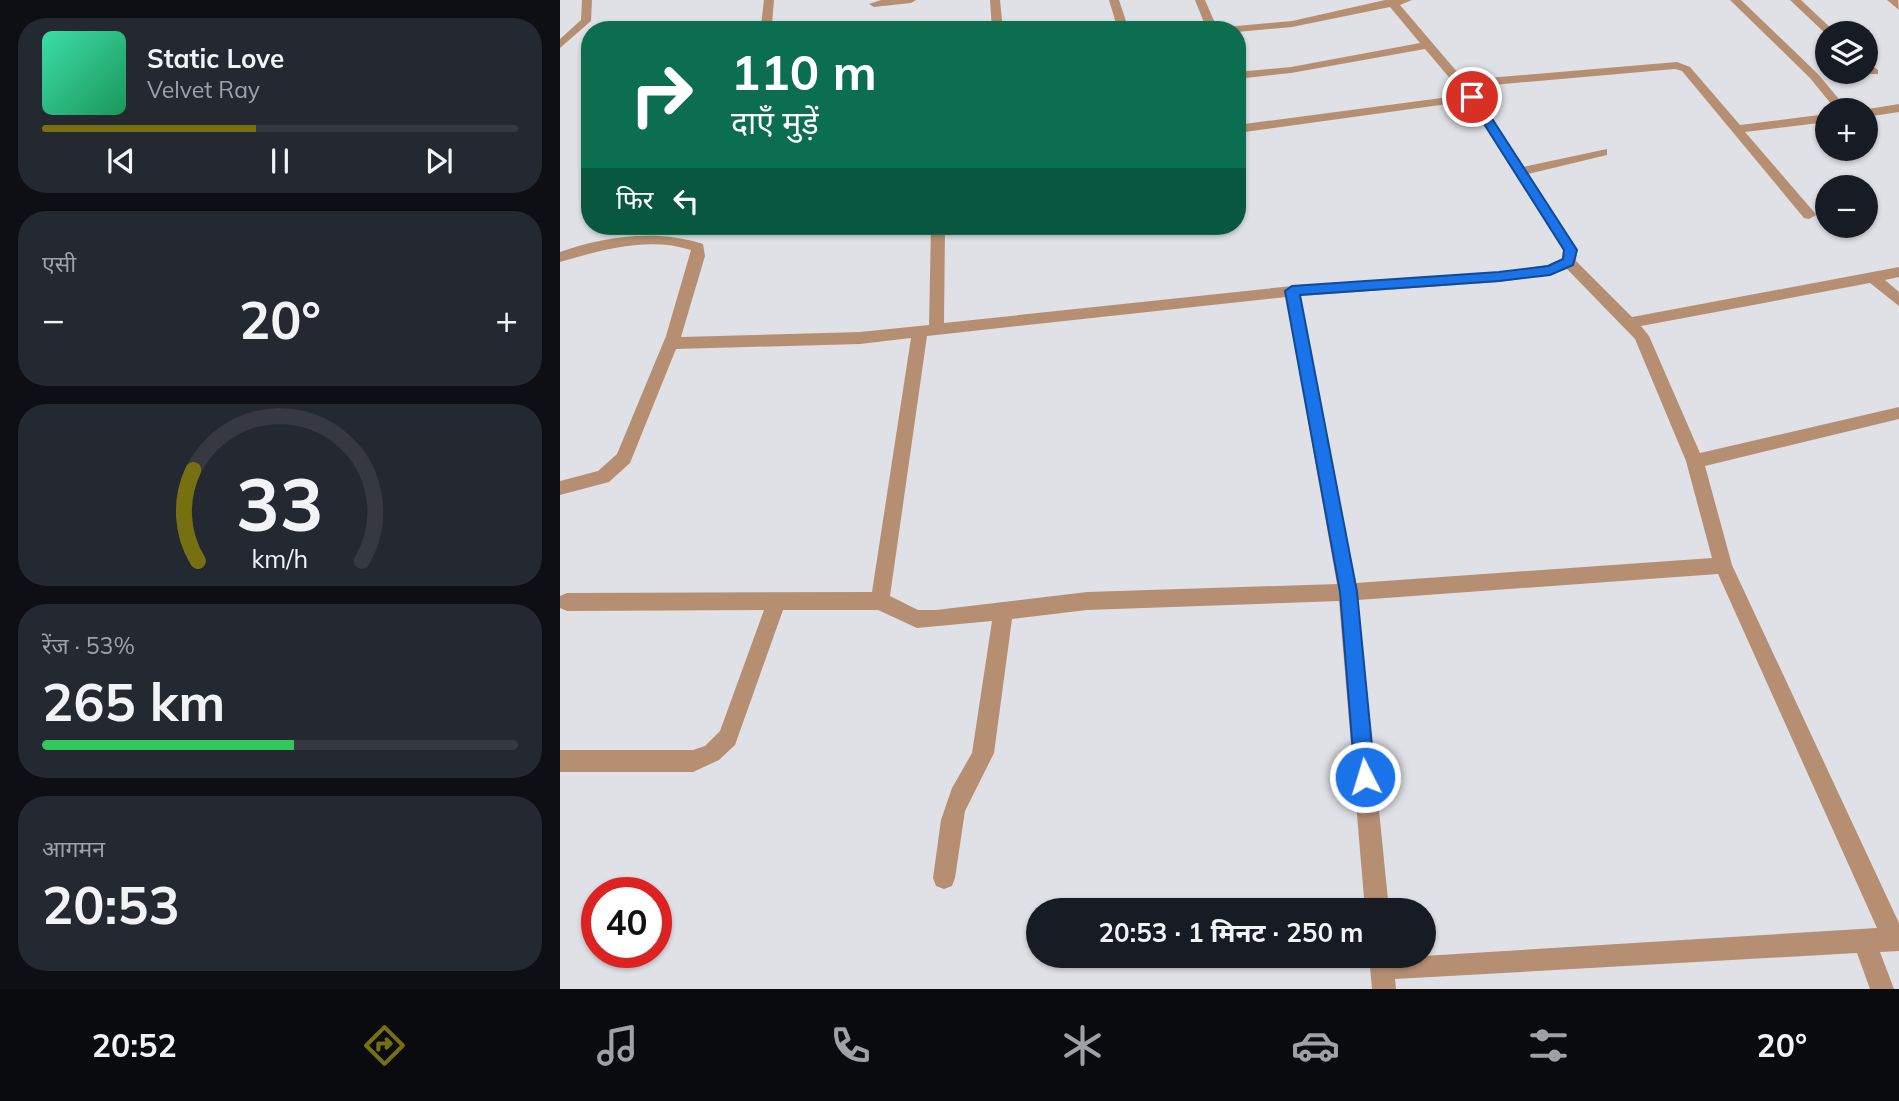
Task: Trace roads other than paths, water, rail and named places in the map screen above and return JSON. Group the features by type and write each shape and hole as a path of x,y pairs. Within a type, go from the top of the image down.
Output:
{"street":[{"path":"586,21 587,0"},
{"path":"766,21 769,0"},
{"path":"874,4 911,0"},
{"path":"995,0 997,21"},
{"path":"1114,0 1121,21"},
{"path":"1200,0 1209,21"},
{"path":"1735,0 1814,76 1833,98"},
{"path":"1795,0 1818,21"},
{"path":"1892,0 1899,7"},
{"path":"1246,28 1292,24 1397,1 1427,45 1467,91 1570,250 1569,262 1641,336 1695,461 1723,565 1896,939 1382,971"},
{"path":"560,45 581,26"},
{"path":"1246,75 1291,70 1427,45"},
{"path":"1246,128 1467,91 1677,65 1686,69 1809,215"},
{"path":"1878,111 1899,108"},
{"path":"1736,129 1815,119"},
{"path":"1518,172 1602,152"},
{"path":"671,242 674,235"},
{"path":"880,601 928,330 937,235"},
{"path":"560,257 573,252 650,240 694,245 699,253 673,338 624,458 603,477 560,488"},
{"path":"673,338 672,343 860,338 1292,291 1499,277 1550,270 1569,262"},
{"path":"1630,323 1899,272"},
{"path":"1874,278 1899,302"},
{"path":"1292,291 1348,592 1376,898"},
{"path":"1695,461 1899,414"},
{"path":"566,602 880,601 917,619 1087,601 1348,592 1723,565"},
{"path":"560,761 692,761 712,752 728,738 776,602"},
{"path":"944,878 952,818 958,799 978,769 983,753 1003,611"},
{"path":"1864,941 1882,989"}]}
